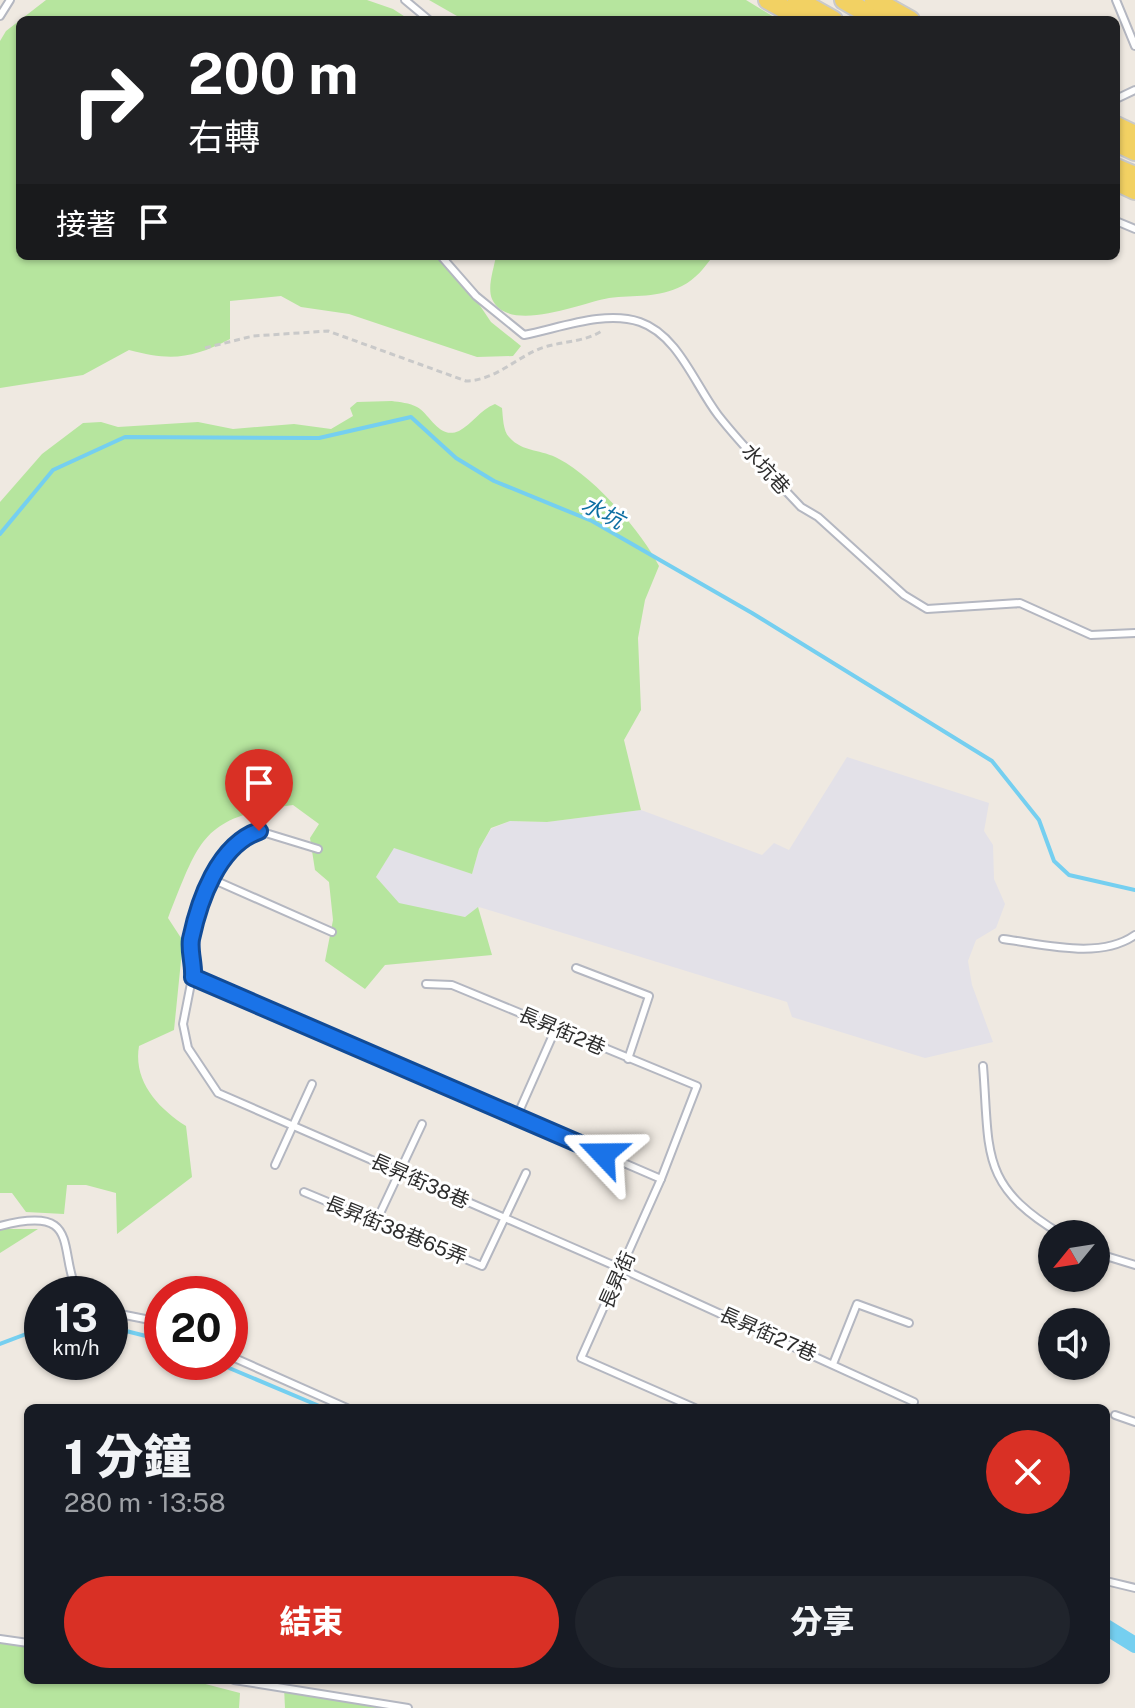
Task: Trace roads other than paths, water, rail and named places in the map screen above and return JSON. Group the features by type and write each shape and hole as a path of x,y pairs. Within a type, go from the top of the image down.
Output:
{"main road":[{"path":"768,0 797,16"},
{"path":"797,0 826,16"},
{"path":"844,0 872,16"},
{"path":"874,0 903,16"}],"lane":[{"path":"0,16 10,0"},
{"path":"405,0 424,16"},
{"path":"1116,0 1135,46"},
{"name":"水坑巷","path":"444,260 476,296 524,335 610,317 638,321 657,329 677,352 719,417 801,507 818,517 904,595 927,609 1020,603 1091,635 1135,633"},
{"path":"318,849 259,831 236,846 215,868 190,942 193,977 661,1179"},
{"path":"212,879 332,932"},
{"path":"1003,939 1091,949 1126,941 1135,935"},
{"path":"576,968 649,996 628,1059"},
{"name":"長昇街38巷","path":"193,977 183,1024 188,1048 218,1093 622,1269"},
{"name":"長昇街2巷","path":"426,984 452,985 697,1086"},
{"path":"517,1116 556,1028"},
{"path":"983,1066 992,1162 1003,1188 1025,1212 1038,1220"},
{"path":"275,1165 291,1124 312,1084"},
{"name":"長昇街","path":"686,1404 581,1358 661,1179 697,1086"},
{"path":"376,1222 397,1171 422,1124"},
{"path":"504,1217 526,1173"},
{"name":"長昇街38巷65弄","path":"304,1192 482,1266 504,1217"},
{"path":"0,1226 17,1222 47,1223 61,1230 67,1241 74,1276"},
{"path":"1110,1257 1135,1265"},
{"name":"長昇街27巷","path":"622,1269 914,1402"},
{"path":"833,1364 857,1304 909,1323"},
{"path":"248,1364 338,1404"},
{"path":"326,1404 328,1400"},
{"path":"1115,1415 1135,1422"},
{"path":"1110,1582 1135,1588"},
{"path":"0,1639 24,1642"},
{"path":"259,1684 408,1708"}],"waterway":[{"name":"水坑","path":"0,534 53,470 125,437 319,438 411,417 456,458 494,481 592,521 752,613 992,761 1039,820 1054,861 1069,875 1135,890"},
{"path":"128,1332 144,1336"},
{"path":"0,1344 24,1335"},
{"path":"248,1376 315,1404"},
{"path":"1110,1629 1135,1645"}]}
